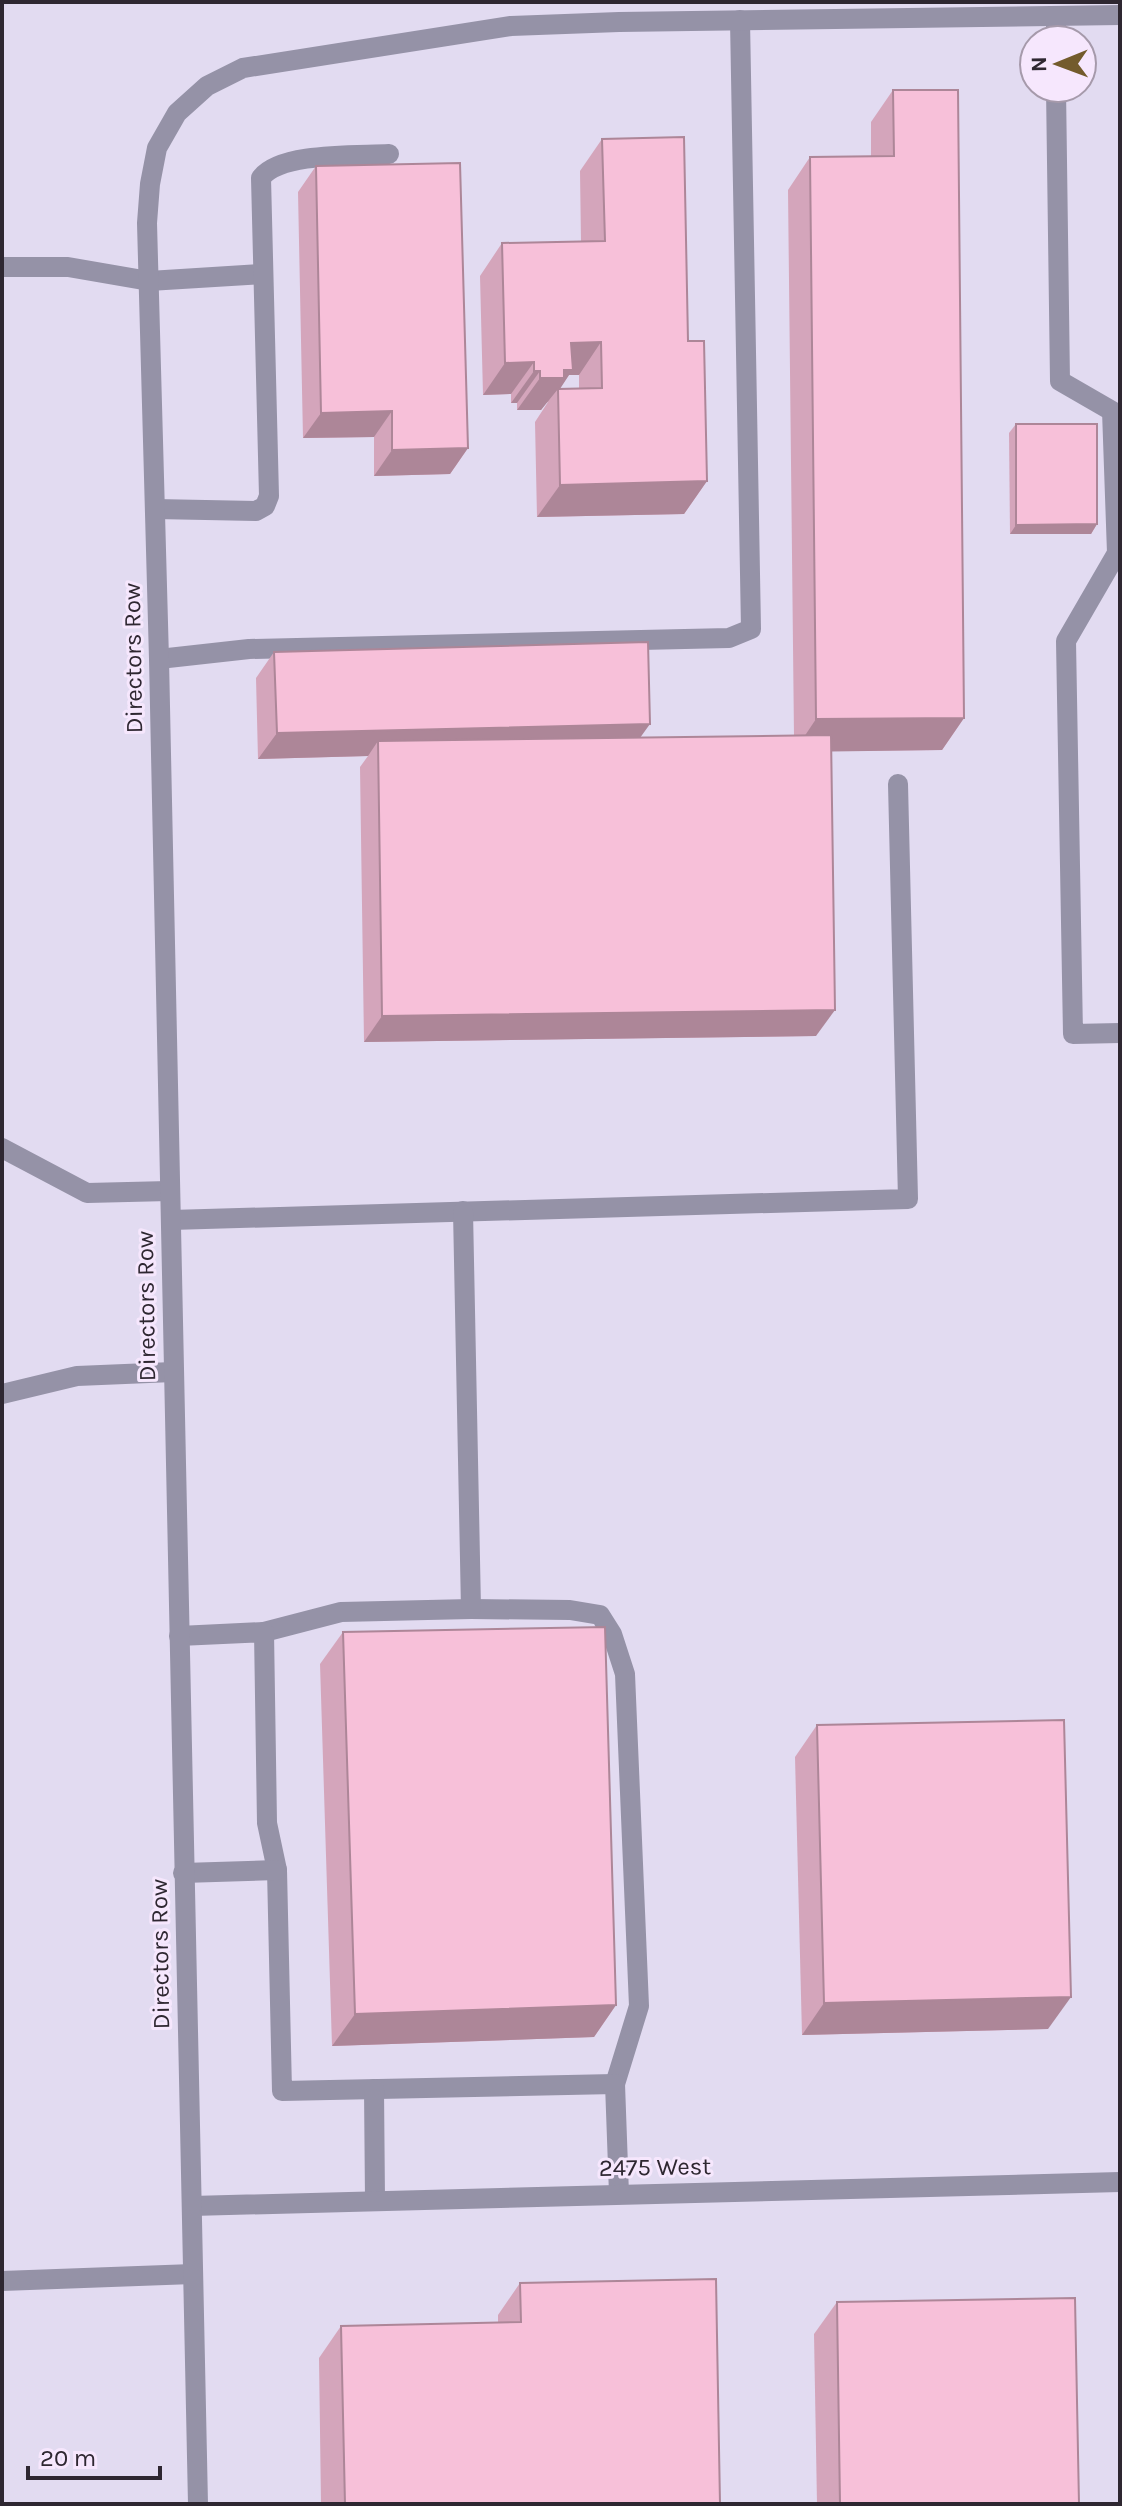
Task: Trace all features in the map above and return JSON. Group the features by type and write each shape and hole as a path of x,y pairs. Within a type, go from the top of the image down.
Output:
{"street":[{"name":"Directors Row","path":"198,2504 149,281 150,184 157,148 177,113 207,86 243,68 511,26 1056,16 1115,11"},
{"path":"1056,16 1056,24"},
{"path":"159,659 249,649 729,638 751,629 740,20"},
{"path":"1056,104 1060,381 1112,411 1117,553 1066,641 1073,1034 1120,1033"},
{"path":"155,509 256,511 265,506 269,496 261,178 266,171 286,162 389,154"},
{"path":"2,267 68,267 149,281 262,274"},
{"path":"171,1220 908,1199 898,784"},
{"path":"2,1148 87,1193 169,1191"},
{"path":"463,1211 471,1609"},
{"path":"2,1394 77,1376 173,1372"},
{"path":"179,1636 264,1632 341,1612 570,1610 600,1615 612,1634 625,1674 639,2006 615,2084 619,2194"},
{"path":"264,1632 267,1823 277,1870 282,2091 615,2084"},
{"path":"183,1873 277,1870"},
{"path":"374,2089 375,2200"},
{"name":"2475 West","path":"192,2206 1120,2182"},
{"path":"2,2281 193,2274"}],"shaded area":[{"path":"2,2 1120,2 1120,2504 2,2504"}],"building":[{"path":"893,90 958,90 964,718 816,719 810,157 894,156"},
{"path":"684,137 688,341 704,341 707,481 560,485 558,389 602,388 601,342 571,343 573,370 564,370 564,378 540,378 540,371 534,371 534,362 505,363 502,243 605,241 602,139"},
{"path":"460,163 468,448 392,450 392,411 321,413 316,166"},
{"path":"1016,424 1097,424 1097,524 1016,525"},
{"path":"648,642 650,724 277,733 274,652"},
{"path":"831,735 835,1010 382,1016 378,741"},
{"path":"605,1627 616,2005 355,2014 343,1632"},
{"path":"1064,1720 1071,1997 824,2003 817,1725"},
{"path":"716,2279 720,2504 345,2504 341,2326 521,2322 520,2283"},
{"path":"1075,2298 1079,2504 840,2504 837,2302"}]}
